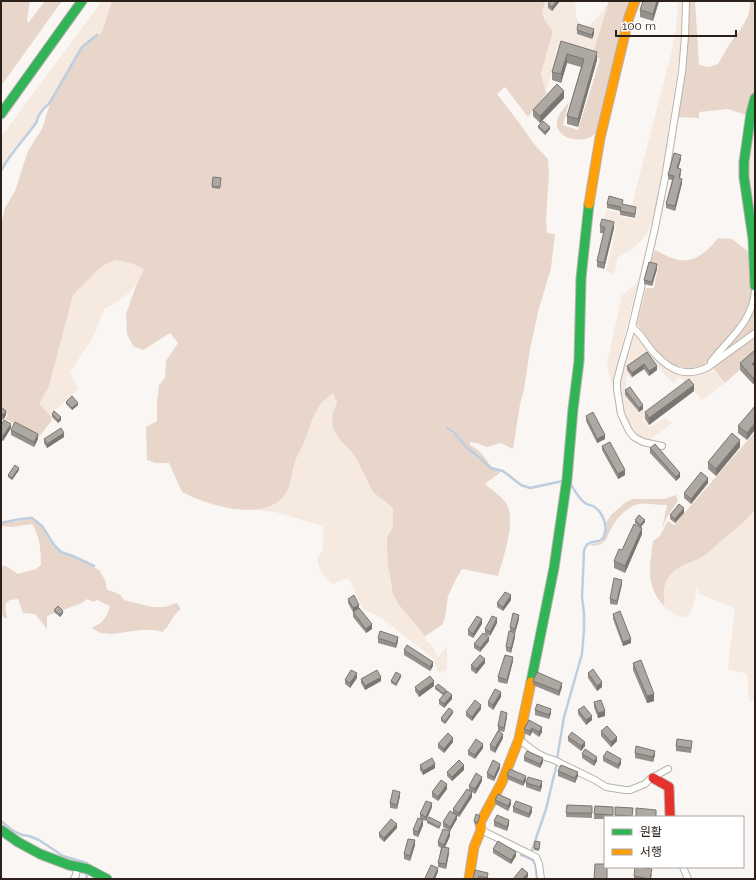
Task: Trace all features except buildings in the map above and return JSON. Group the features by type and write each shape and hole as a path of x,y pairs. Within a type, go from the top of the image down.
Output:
{"main road":[{"path":"1,114 82,1"},
{"path":"469,879 474,847 481,830 480,823 502,782 519,739 552,575 567,480 579,361 581,278 588,210 600,138 629,17 635,1"},
{"path":"755,98 751,113 744,162 744,177 753,239 755,286"},
{"path":"653,778 669,786 670,816"},
{"path":"1,830 18,842 40,854 76,867 88,869 107,879"}],"street":[{"path":"662,446 643,442 634,437 626,427 621,414 617,381 620,365 632,328 655,228 669,153 682,72 686,1"},
{"path":"708,367 719,351 742,326 750,311 755,291"},
{"path":"632,328 639,332 655,354 676,370 689,373 708,367 755,333"},
{"path":"519,739 540,755 557,760 606,787 630,790 645,784 650,779 668,770"},
{"path":"481,830 536,857 539,864 541,879"},
{"path":"74,879 76,875 76,867"},
{"path":"683,868 688,879"}],"shaded area":[{"path":"1,1 30,1 27,19 28,23 45,1 62,1 1,86"},
{"path":"102,1 112,1 102,32 81,47 49,103 38,115 37,120 24,138 13,149 1,169 1,137"},
{"path":"112,1 546,1 543,14 553,32 541,73 546,94 528,117 505,87 497,94 534,144 548,159 549,174 546,220 547,233 555,234 551,268 538,312 530,349 513,449 501,443 487,447 470,442 470,445 482,454 491,467 467,448 455,431 444,425 454,432 466,449 491,468 502,471 485,484 506,503 509,510 510,529 506,550 498,576 462,569 448,596 445,617 442,625 425,636 399,605 393,594 388,566 387,537 393,527 393,508 373,492 357,460 340,440 333,428 332,416 337,402 333,393 321,404 311,422 295,462 286,493 273,504 261,509 234,509 205,502 193,497 182,492 169,463 156,463 147,460 146,427 157,421 159,385 165,378 166,361 178,343 170,333 143,350 133,346 127,334 126,314 144,269 131,263 115,260 102,266 73,295 49,386 39,404 50,415 52,420 39,437 5,419 8,415 1,410 1,225 5,208 15,191 28,151 42,129 50,104 82,48 102,32"},
{"path":"546,1 575,1 576,17 582,26 589,25 599,16 608,4 592,56 557,47 546,94 541,73 553,32 543,14"},
{"path":"609,1 631,1 598,130 587,138 572,139 560,132 557,126 558,118 569,102 563,125 578,130 600,59 592,56"},
{"path":"678,1 682,1 681,48 656,210 651,226 639,243 618,257 614,274 606,271 616,228 603,224 607,210 619,212 618,216 635,220 638,210 631,209 672,50 676,29"},
{"path":"688,1 695,1 699,65 709,67 718,64 749,14 750,1 755,1 755,94 749,116 728,109 699,112 699,118 677,117 686,59"},
{"path":"755,101 755,206 752,196 748,196 745,175"},
{"path":"718,238 732,239 751,254 753,288 751,302 744,318 703,366 689,369 674,365 658,352 637,324 646,288 654,288 658,267 650,264 655,250 678,260 690,260 701,255"},
{"path":"115,260 131,263 145,269 137,283 128,293 104,309 93,337 70,372 78,388 72,396 50,415 38,404 49,386 73,295 102,266"},
{"path":"638,283 613,380 614,395 607,363 622,295"},
{"path":"755,302 755,332 723,355 719,352"},
{"path":"635,335 654,356 676,373 712,366 725,383 702,400 689,384 687,385 680,377 673,383 658,367 648,375 643,371 632,379 626,373 626,393 629,390 648,415 642,419 649,428 665,418 672,423 648,441 637,435 630,428 622,399 620,380 621,371 626,354"},
{"path":"755,336 755,356 725,383 712,366"},
{"path":"333,393 337,402 332,416 333,428 340,440 357,460 373,492 393,508 393,527 387,537 387,551 390,581 399,605 425,636 426,642 430,643 438,657 447,646 447,670 439,673 433,658 380,617 363,609 349,579 344,579 333,584 324,576 317,559 323,550 323,526 275,512 253,510 270,506 291,483 295,463 318,407"},
{"path":"755,432 755,510 707,554 681,566 669,576 664,591 664,606 654,591 651,583 650,567 653,541 659,537 668,521 674,525"},
{"path":"676,495 678,501 667,517 662,528 667,505 638,504 628,509 618,518 604,542 592,546 588,545 602,542 607,529 606,523 611,515 626,502 633,499 664,499"},
{"path":"755,510 755,702 749,701 747,674 728,669 735,608 699,594 697,586 691,612 688,616 680,617 664,606 664,591 666,582 673,572 681,566 707,554"},
{"path":"32,519 41,526 53,546 61,553 76,557 99,570 105,580 107,590 119,594 124,600 152,607 165,607 177,603 181,609 162,632 155,630 141,630 112,634 100,633 92,628 102,622 108,613 110,606 97,600 94,602 87,599 82,603 47,616 47,629 35,614 23,613 18,599 10,600 6,603 5,608 7,618 4,618 1,612 1,566 6,566 18,574 36,569 41,565 41,560 38,538 32,524 12,527 1,526 1,524 8,521 15,522"}],"waterway":[{"path":"1,171 13,152 36,123 39,115 49,104 82,47 97,35"},
{"path":"447,428 454,432 467,448 491,468 503,471 521,485 530,488 563,481"},
{"path":"557,759 564,717 582,654 584,629 582,597 584,551 588,544 600,541 605,530 604,521 600,512 593,506 583,501 570,483"},
{"path":"1,523 32,518 42,526 54,545 61,552 94,566"},
{"path":"531,853 546,809 557,763"},
{"path":"1,821 12,830 22,835 39,840 63,856 87,863 87,865"},
{"path":"521,855 535,863 537,879"},
{"path":"86,873 87,879"}],"traffic: fast":[{"path":"1,114 82,1"},
{"path":"755,98 751,113 744,162 744,177 753,239 755,286"},
{"path":"531,682 554,568 567,479 579,361 581,278 589,204"},
{"path":"1,830 18,842 40,854 69,865 88,869 107,879"}],"traffic: slow":[{"path":"589,204 600,138 629,17 635,1"},
{"path":"469,879 474,847 481,830 480,823 502,782 519,739 531,682"}],"traffic: jam":[{"path":"653,778 669,787 670,816"}]}
